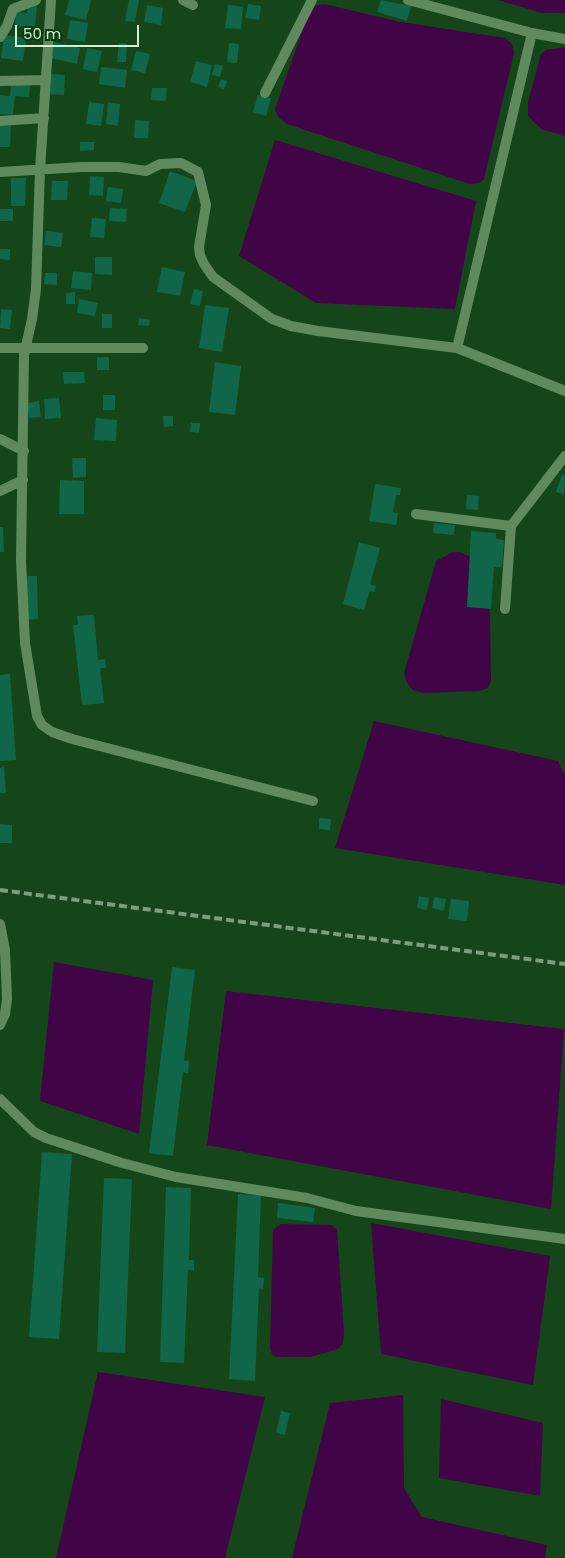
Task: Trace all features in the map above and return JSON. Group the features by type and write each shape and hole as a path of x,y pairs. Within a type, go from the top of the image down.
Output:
{"street":[{"path":"0,37 7,26 13,9 36,0"},
{"path":"51,0 40,170 36,289 32,319 25,348 21,560 25,643 37,716 42,725 52,732 72,739 313,801"},
{"path":"182,0 193,5"},
{"path":"264,93 312,0"},
{"path":"408,0 532,33 565,39"},
{"path":"457,348 532,33"},
{"path":"0,81 46,80"},
{"path":"0,120 44,118"},
{"path":"0,172 119,167 146,171 160,164 182,163 198,172 206,205 199,247 204,264 213,277 272,319 291,326 309,329 457,348 565,391"},
{"path":"0,348 143,348"},
{"path":"0,439 24,451"},
{"path":"505,609 511,526 565,456"},
{"path":"0,491 23,480"},
{"path":"416,514 511,526"},
{"path":"0,924 6,950 7,999 5,1014 0,1026"},
{"path":"0,1099 34,1132 46,1138 122,1164 176,1177 307,1198 356,1211 565,1239"}],"shaded area":[{"path":"498,0 565,0 565,13 542,13"},
{"path":"324,4 401,22 505,38 512,44 514,53 484,179 479,183 470,184 287,124 278,117 275,109 308,15 314,6"},
{"path":"565,47 565,136 541,129 528,116 528,102 541,54 546,50"},
{"path":"275,140 476,201 455,309 316,303 239,256"},
{"path":"453,552 459,552 486,563 490,617 491,681 488,688 479,691 423,693 413,690 407,683 404,673 436,561"},
{"path":"374,721 558,761 565,775 565,885 335,848"},
{"path":"54,962 153,980 139,1134 40,1101"},
{"path":"226,991 564,1029 551,1209 207,1145"},
{"path":"371,1223 550,1256 533,1385 381,1354"},
{"path":"281,1224 331,1225 337,1229 344,1333 343,1343 338,1349 311,1357 276,1357 272,1354 270,1348 273,1230"},
{"path":"98,1372 265,1397 225,1558 56,1558"},
{"path":"403,1395 404,1488 422,1517 547,1545 545,1558 292,1558 330,1403"},
{"path":"441,1399 543,1423 540,1496 439,1478"}],"building":[{"path":"69,0 91,0 86,20 65,15"},
{"path":"129,0 139,0 135,22 125,21"},
{"path":"381,0 411,6 407,21 377,12"},
{"path":"28,4 37,5 35,28 15,26 16,12 27,13"},
{"path":"248,4 261,6 259,20 245,18"},
{"path":"147,5 163,8 161,25 144,22"},
{"path":"228,5 243,7 241,29 225,28"},
{"path":"70,20 88,23 85,42 67,39"},
{"path":"4,35 26,38 23,61 1,58"},
{"path":"54,42 80,48 77,64 51,58"},
{"path":"119,43 127,43 126,62 117,62"},
{"path":"229,43 239,44 237,63 227,62"},
{"path":"87,48 102,51 97,72 83,69"},
{"path":"136,51 150,54 145,73 131,70"},
{"path":"196,61 212,65 207,87 190,82"},
{"path":"215,64 223,66 220,77 212,75"},
{"path":"101,67 127,70 125,88 99,84"},
{"path":"51,74 65,75 64,95 49,94"},
{"path":"221,79 227,81 224,89 218,87"},
{"path":"11,82 30,84 29,97 15,96 13,115 0,114 0,95 10,96"},
{"path":"152,88 167,88 166,101 151,100"},
{"path":"258,95 271,98 266,116 253,112"},
{"path":"89,102 104,104 101,126 86,124"},
{"path":"108,102 120,104 118,126 106,124"},
{"path":"135,120 149,121 148,138 134,138"},
{"path":"0,125 11,126 10,147 0,147"},
{"path":"80,142 94,142 94,150 80,151"},
{"path":"170,171 197,181 185,212 159,203"},
{"path":"90,176 104,177 103,196 89,195"},
{"path":"11,178 26,178 25,206 11,206"},
{"path":"52,181 68,181 67,200 51,200"},
{"path":"108,187 123,189 121,203 106,201"},
{"path":"110,208 127,209 126,222 109,221"},
{"path":"0,209 13,209 13,221 0,221"},
{"path":"92,218 106,219 104,238 90,237"},
{"path":"46,231 63,233 61,247 44,245"},
{"path":"0,249 10,249 10,260 0,259"},
{"path":"95,257 112,257 112,275 95,274"},
{"path":"162,267 185,272 180,296 157,292"},
{"path":"73,271 92,273 91,290 71,288"},
{"path":"45,273 57,273 57,285 44,284"},
{"path":"194,289 203,291 200,306 190,304"},
{"path":"75,292 75,304 66,304 66,293"},
{"path":"79,299 98,303 95,316 77,313"},
{"path":"205,305 229,308 222,352 199,348"},
{"path":"1,309 12,310 10,329 0,328"},
{"path":"102,314 112,314 112,328 102,328"},
{"path":"139,318 150,320 149,326 138,325"},
{"path":"97,357 109,357 109,370 97,370"},
{"path":"215,362 241,366 235,415 209,412"},
{"path":"63,372 84,372 85,383 64,384"},
{"path":"103,395 115,395 115,410 103,410"},
{"path":"59,398 61,418 45,419 44,399"},
{"path":"39,401 41,417 29,418 27,403"},
{"path":"163,416 173,416 173,426 164,427"},
{"path":"96,418 117,420 116,441 94,440"},
{"path":"191,423 200,423 199,433 190,432"},
{"path":"72,458 86,458 86,477 73,478"},
{"path":"562,474 565,475 564,495 556,492"},
{"path":"60,480 84,481 84,514 59,514"},
{"path":"375,484 401,488 400,495 396,495 393,512 398,513 396,525 369,521"},
{"path":"467,495 479,496 478,510 466,509"},
{"path":"434,523 455,525 454,535 433,533"},
{"path":"0,527 3,527 4,552 0,552"},
{"path":"471,531 496,533 496,539 504,540 502,567 494,567 491,609 467,607"},
{"path":"359,542 380,548 370,584 376,586 374,592 370,591 364,610 343,604"},
{"path":"25,576 37,576 38,619 26,620"},
{"path":"94,615 98,660 105,659 106,668 100,668 104,703 82,705 73,625 78,625 77,616"},
{"path":"10,674 16,760 0,761 0,675"},
{"path":"4,767 6,793 0,793 0,768"},
{"path":"319,818 331,819 330,830 319,829"},
{"path":"0,824 12,825 12,843 0,843"},
{"path":"419,896 429,898 427,910 417,908"},
{"path":"434,897 446,899 444,911 432,908"},
{"path":"451,899 469,901 467,921 448,919"},
{"path":"172,967 195,970 184,1061 189,1061 188,1073 183,1072 173,1156 149,1153"},
{"path":"42,1152 72,1154 59,1339 29,1337"},
{"path":"104,1178 132,1179 125,1353 97,1352"},
{"path":"166,1187 191,1188 189,1260 194,1260 194,1270 188,1270 184,1363 160,1362"},
{"path":"238,1194 261,1195 258,1277 264,1278 263,1289 259,1288 255,1381 229,1379"},
{"path":"278,1203 315,1208 313,1222 277,1218"},
{"path":"281,1411 290,1413 285,1435 276,1433"}],"railway":[{"path":"0,890 565,964"}]}
